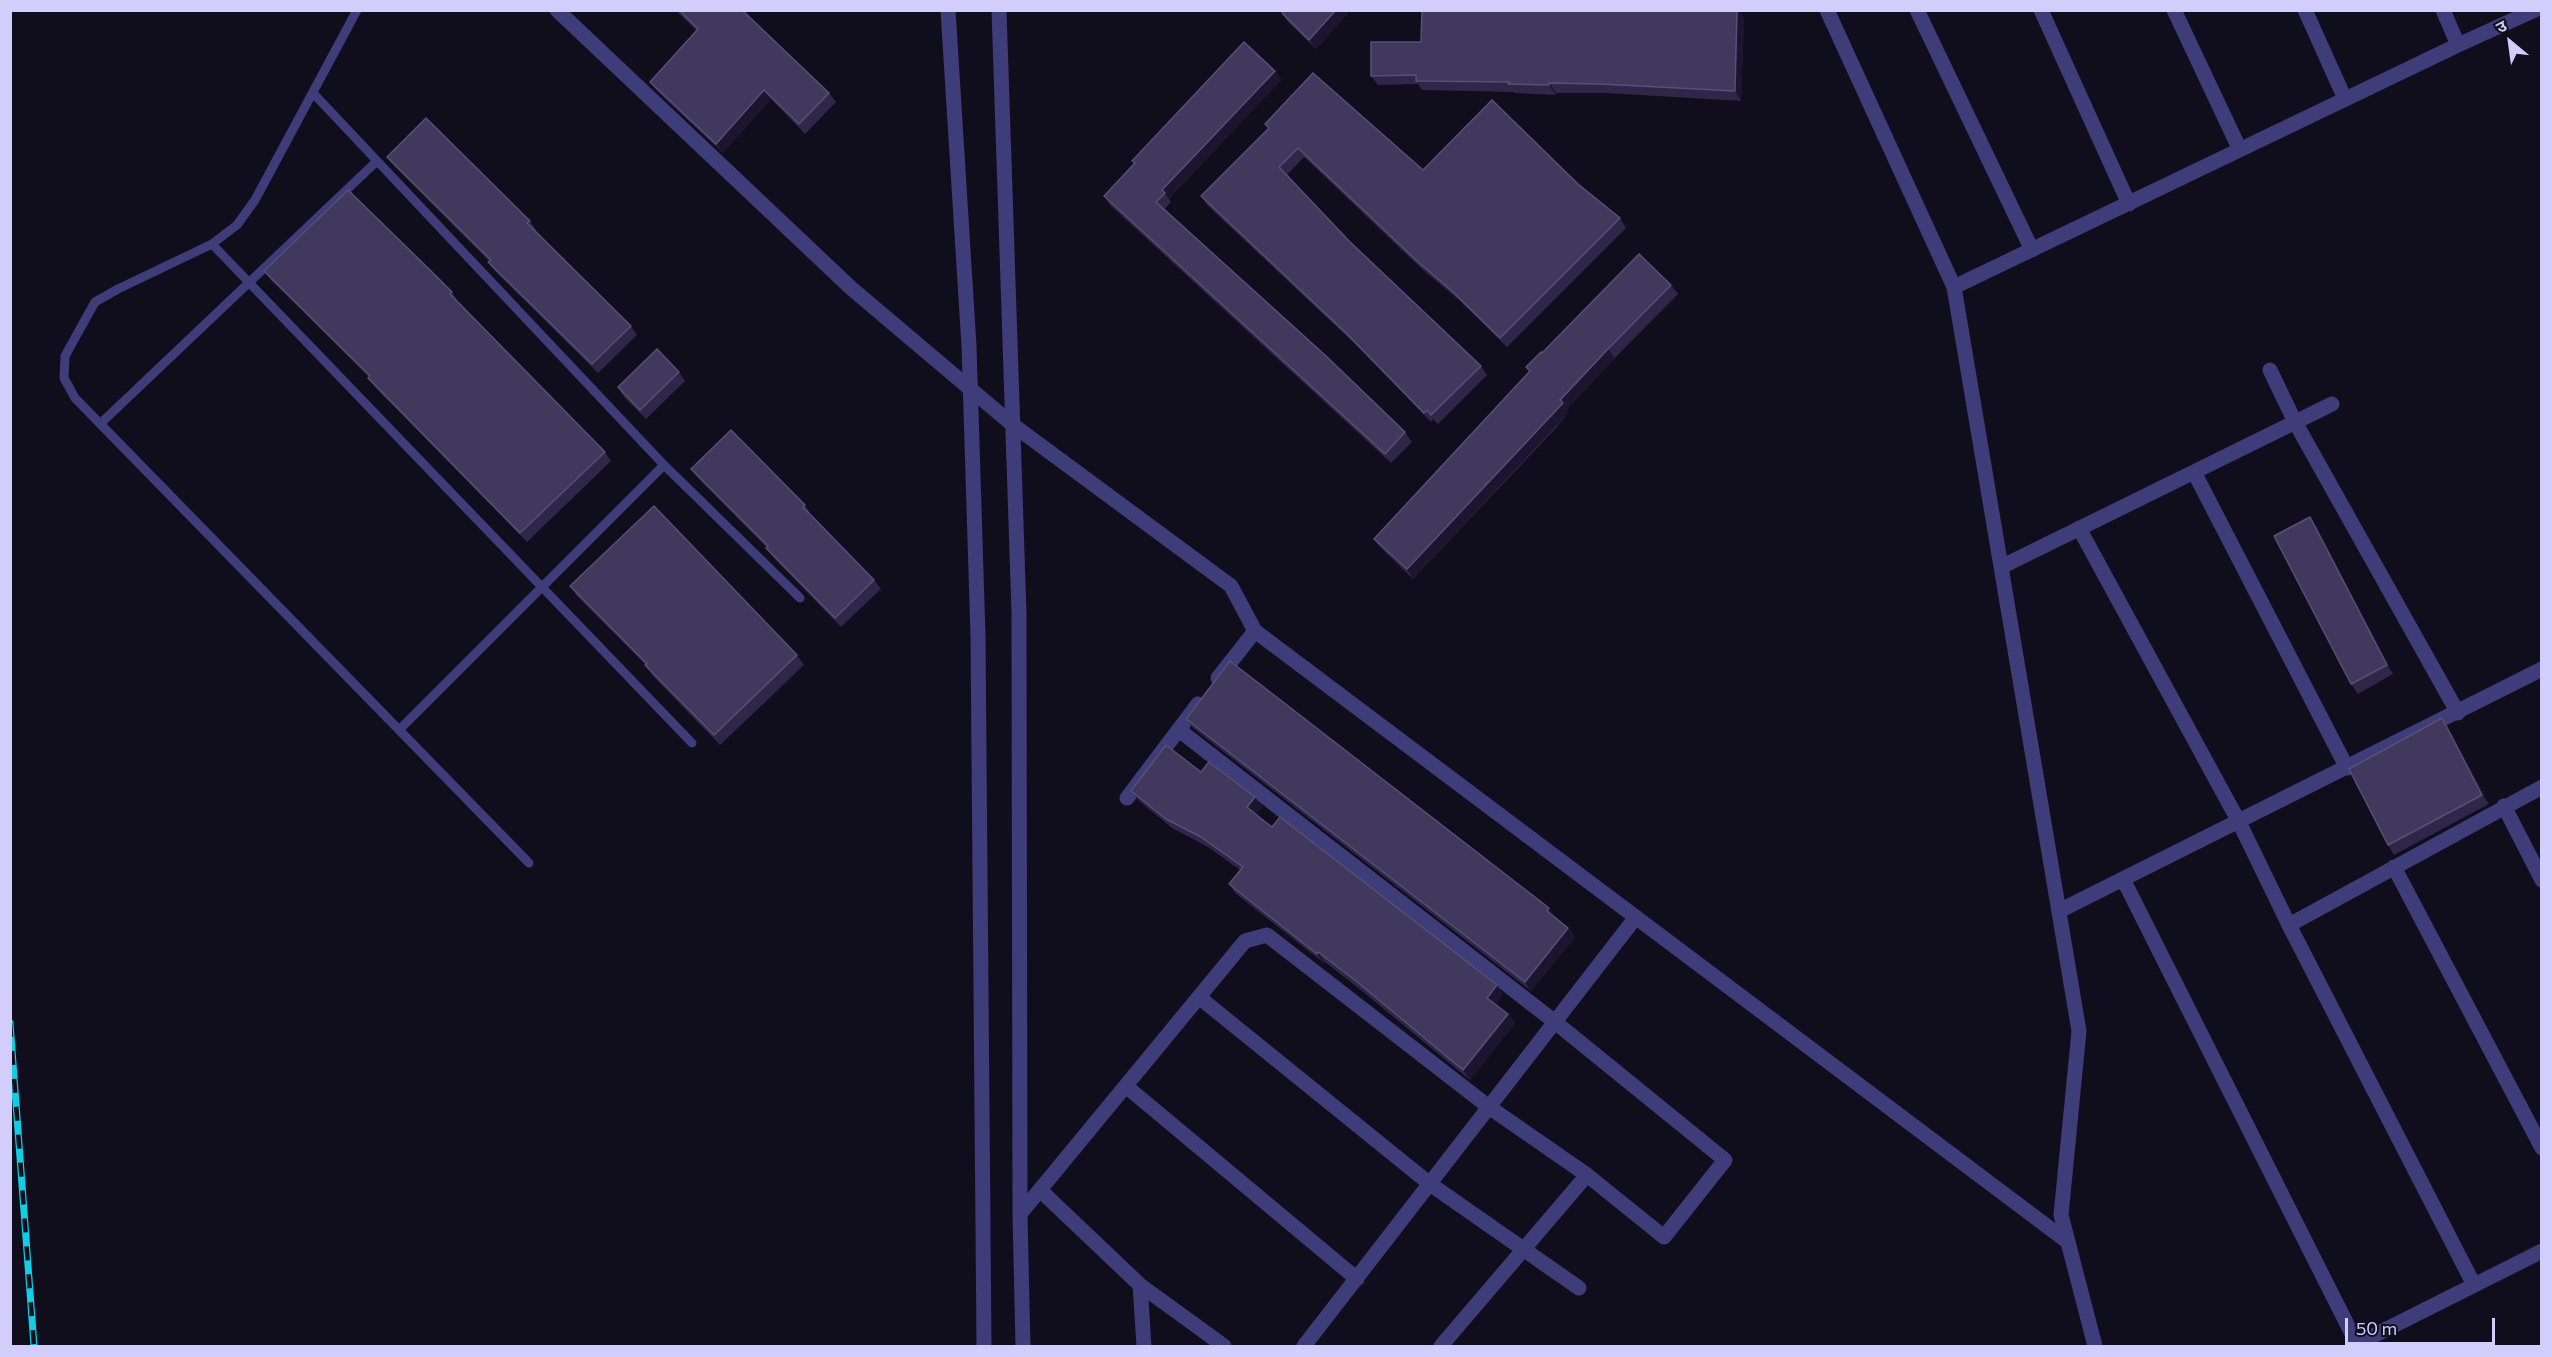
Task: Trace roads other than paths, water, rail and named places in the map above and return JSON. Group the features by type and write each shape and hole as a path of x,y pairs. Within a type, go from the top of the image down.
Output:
{"street":[{"path":"557,10 851,288 1013,425 1231,586 1255,631 2068,1242"},
{"path":"948,10 969,388 978,636 984,1347"},
{"path":"999,10 1019,613 1020,1214 1023,1347"},
{"path":"1827,10 1954,287 2079,1031 2061,1215 2095,1347"},
{"path":"1917,10 2032,250"},
{"path":"2040,10 2128,204"},
{"path":"2174,10 2240,150"},
{"path":"2305,10 2345,99"},
{"path":"2443,10 2458,45"},
{"path":"1954,287 2535,10"},
{"path":"2270,370 2295,422 2458,713"},
{"path":"2001,567 2332,404"},
{"path":"2194,472 2347,768"},
{"path":"2079,528 2239,822 2289,925 2474,1286"},
{"path":"1127,798 1255,631"},
{"path":"2059,911 2458,713 2541,669"},
{"path":"1020,1214 1245,941 1267,935 1489,1107 1587,1175 1664,1237 1725,1160 1555,1022 1179,730"},
{"path":"2289,925 2541,787"},
{"path":"2504,806 2541,880"},
{"path":"2394,867 2541,1148"},
{"path":"2123,879 2355,1345 2541,1251"},
{"path":"1304,1347 1636,917"},
{"path":"1200,998 1430,1184 1579,1288"},
{"path":"1127,1087 1357,1279"},
{"path":"1441,1347 1523,1247 1587,1175"},
{"path":"1040,1190 1140,1285 1224,1347"},
{"path":"1140,1285 1144,1347"}],"lane":[{"path":"357,10 255,200 237,225 212,244 95,302 65,356 64,378 75,398 529,863"},
{"path":"313,93 664,465 800,598"},
{"path":"100,424 377,161"},
{"path":"212,244 692,743"},
{"path":"399,730 664,465"}],"railway":[{"path":"10,1023 34,1346"}]}
